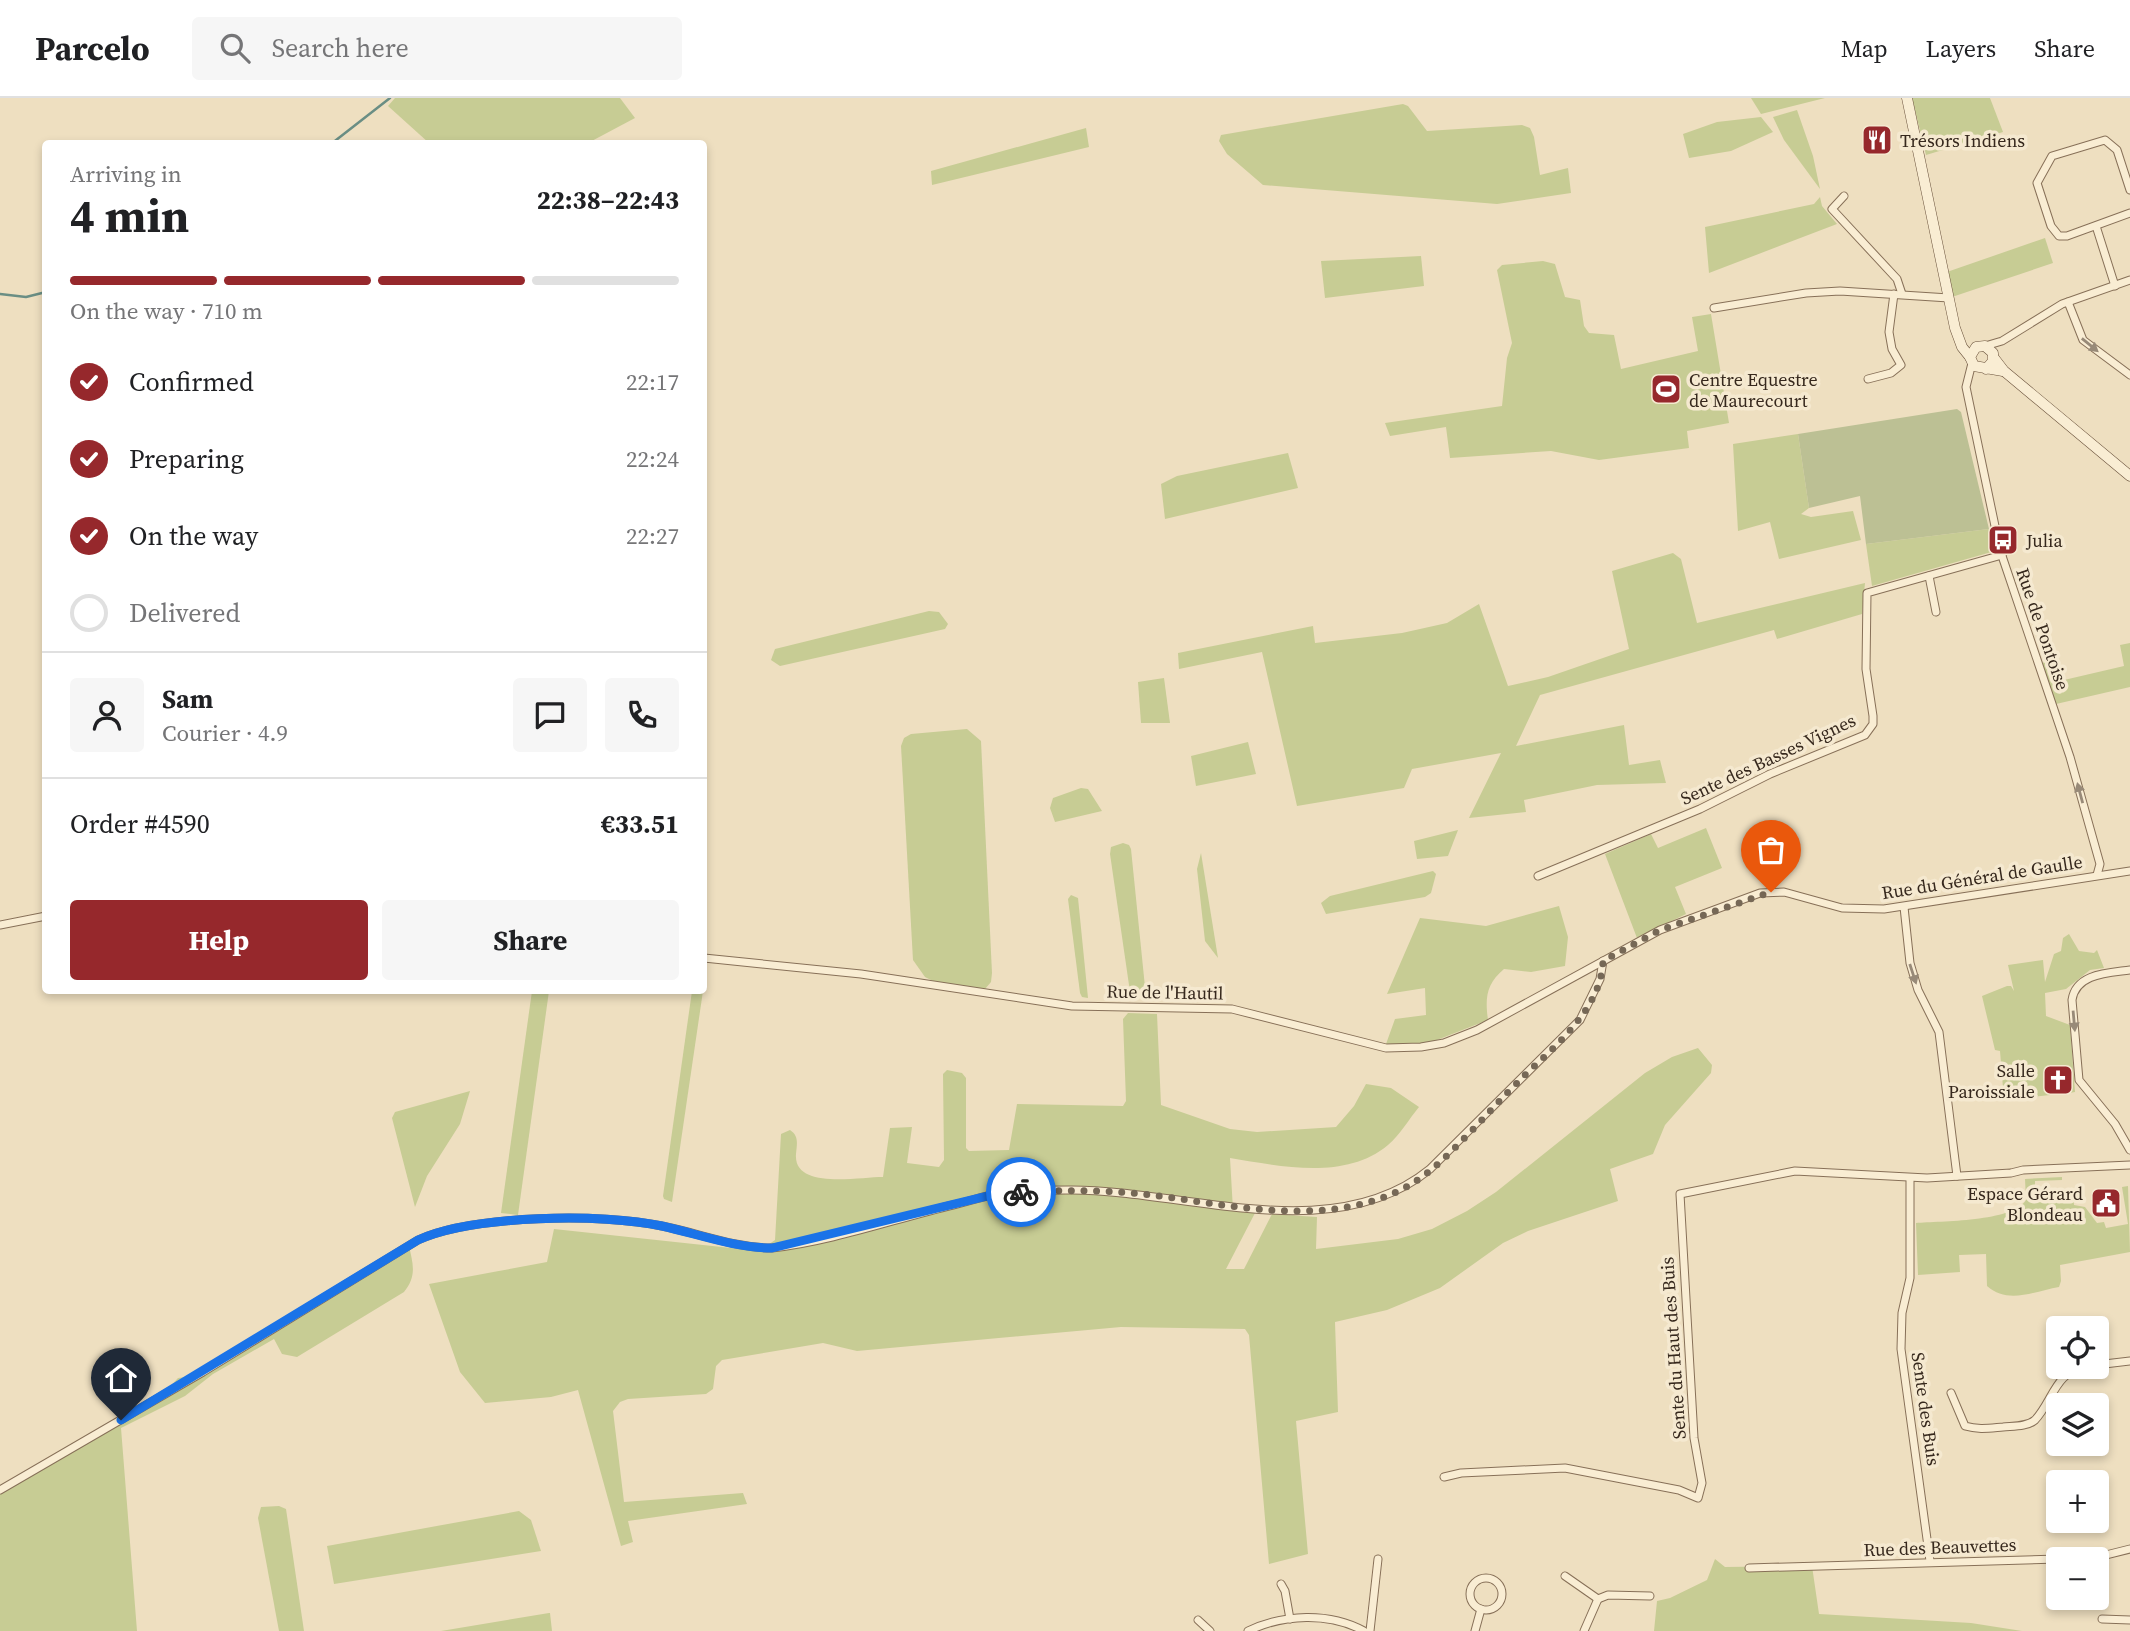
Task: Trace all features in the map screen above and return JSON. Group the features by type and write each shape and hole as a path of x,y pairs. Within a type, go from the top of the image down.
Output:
{"main road":[{"path":"1907,98 1955,330 1977,364 2004,371"},
{"path":"1955,330 1969,343 1988,351 2004,371 2130,476"},
{"path":"1977,364 1988,351"},
{"path":"1977,364 1988,351"}],"street":[{"path":"2130,190 2117,150 2109,141 2096,141 2050,158 2038,183 2052,229 2059,236 2067,236 2130,213"},
{"path":"1843,196 1832,209 1897,279 1898,294 1889,332 1892,349 1901,365 1891,373 1868,379"},
{"path":"2096,226 2115,286"},
{"path":"1988,351 2068,302 2130,280"},
{"path":"1714,308 1840,290 1949,298"},
{"path":"2068,302 2083,340 2130,375"},
{"name":"Rue de Pontoise","path":"1977,364 1966,387 2002,555 2070,757 2101,868 2096,875"},
{"name":"Sente des Basses Vignes","path":"1538,876 1700,809 1770,774 1865,735 1873,724 1866,669 1867,593 2002,555"},
{"path":"1929,576 1936,612"},
{"path":"2098,858 2106,867 2130,871"},
{"name":"Rue du Général de Gaulle","path":"1603,961 1660,930 1766,892 1784,892 1849,909 1904,907 2130,871"},
{"path":"1904,907 1910,963 1918,990 1939,1032 1957,1176"},
{"path":"0,925 42,917"},
{"name":"Rue de l'Hautil","path":"707,958 860,974 1072,1006 1232,1009 1395,1049 1427,1047 1457,1039 1603,961"},
{"path":"0,1490 215,1365 418,1240 441,1232 534,1220 603,1219 640,1222 750,1247 772,1248 1004,1192 1070,1190 1140,1194 1227,1206 1314,1211 1381,1197 1415,1181 1430,1169 1574,1026 1600,979 1603,961"},
{"path":"2130,970 2091,976 2076,989 2072,1000 2079,1080 2115,1124 2130,1150"},
{"path":"1910,1178 2130,1165"},
{"name":"Sente du Haut des Buis","path":"1444,1477 1461,1473 1565,1468 1679,1490 1698,1498 1702,1483 1694,1438 1679,1194 1795,1171 1910,1178"},
{"name":"Sente des Buis","path":"1910,1178 1910,1279 1902,1313 1900,1349 1930,1561"},
{"path":"2109,1363 2130,1361"},
{"path":"1951,1393 1965,1426 1975,1429 2024,1425 2034,1421 2062,1379"},
{"name":"Rue des Beauvettes","path":"1749,1568 2094,1558 2130,1549"},
{"path":"1370,1631 1378,1559"},
{"path":"1565,1576 1598,1599"},
{"path":"1489,1578 1499,1583 1502,1599 1496,1607 1481,1609 1470,1598 1471,1587 1478,1580 1489,1578"},
{"path":"1281,1584 1285,1591 1290,1619"},
{"path":"1584,1631 1598,1599 1608,1595 1650,1596"},
{"path":"1475,1631 1481,1609"},
{"path":"1248,1631 1290,1619 1327,1619 1364,1631"},
{"path":"2102,1619 2130,1620"},
{"path":"1198,1620 1210,1631"}],"green space":[{"path":"395,98 620,98 635,118 594,140 426,140 388,106"},
{"path":"1751,98 1825,98 1761,114"},
{"path":"1912,98 1990,98 2003,132 1926,155"},
{"path":"1403,104 1408,106 1427,131 1522,125 1530,128 1540,175 1568,168 1571,193 1497,204 1263,185 1227,154 1219,141 1221,135"},
{"path":"1797,110 1813,156 1820,189 1784,140 1773,117"},
{"path":"1761,117 1773,132 1731,151 1689,158 1683,134 1717,122"},
{"path":"1086,128 1089,147 932,185 931,171"},
{"path":"1820,197 1822,206 1837,224 1709,273 1705,227 1814,204"},
{"path":"2045,238 2053,263 1949,298 1944,273"},
{"path":"1421,256 1424,286 1325,298 1321,261"},
{"path":"1543,261 1555,264 1565,297 1580,300 1584,326 1589,333 1614,335 1621,369 1698,351 1692,317 1711,314 1729,423 1687,431 1689,448 1599,460 1551,451 1450,458 1446,427 1390,436 1385,423 1502,406 1507,358 1512,343 1497,270 1502,265"},
{"path":"1957,409 1961,412 1989,529 1866,544 1860,496 1809,508 1798,434"},
{"path":"1798,434 1809,508 1801,514 1811,517 1853,511 1861,540 1779,559 1770,522 1738,531 1733,444"},
{"path":"1288,453 1298,488 1165,519 1161,484 1177,476"},
{"path":"1989,529 1995,551 1872,586 1866,544"},
{"path":"1673,553 1681,559 1697,623 1865,583 1862,614 1777,639 1774,630 1540,695 1516,746 1624,725 1629,765 1660,760 1666,783 1597,785 1524,800 1526,812 1469,818 1501,753 1412,769 1404,788 1297,806 1262,652 1179,669 1178,653 1313,626 1315,643 1402,633 1447,623 1479,604 1508,686 1548,677 1629,649 1612,571"},
{"path":"929,611 939,612 948,624 945,629 780,666 771,660 775,649"},
{"path":"2130,643 2130,687 2056,704 2042,663 2058,659 2064,680 2124,666 2120,645"},
{"path":"1164,678 1170,723 1141,723 1138,682"},
{"path":"967,729 981,741 992,973 991,982 985,989 937,983 925,977 913,960 901,746 904,738 911,734"},
{"path":"1248,742 1256,774 1196,786 1191,756"},
{"path":"1081,788 1088,789 1102,811 1055,822 1050,808 1053,798"},
{"path":"1706,828 1722,868 1675,887 1686,914 1637,938 1605,854 1651,834 1658,848"},
{"path":"1458,830 1448,856 1417,859 1414,841"},
{"path":"1123,843 1131,849 1144,997 1132,995 1129,985 1110,854 1111,847"},
{"path":"1201,853 1218,958 1205,941 1197,869"},
{"path":"1433,871 1436,874 1431,893 1425,897 1326,914 1321,903 1330,896"},
{"path":"1071,895 1078,898 1088,998 1082,997 1080,993 1068,899"},
{"path":"1559,906 1568,937 1565,966 1531,972 1504,969 1493,980 1488,992 1488,1020 1419,1047 1386,1044 1395,1019 1426,1015 1425,988 1387,994 1420,918 1486,926"},
{"path":"2069,934 2079,951 2094,953 2097,950 2104,968 2090,970 2066,989 2045,993 2046,1016 2070,1025 2075,1092 2069,1093 2068,1072 2052,1071 2047,1075 2050,1095 2004,1100 2000,1051 1995,1050 1982,996 2007,986 2011,986 2014,991 2008,965 2043,960 2045,982 2054,954 2061,951 2063,938"},
{"path":"532,994 549,994 518,1215 501,1213"},
{"path":"692,994 703,994 672,1202 663,1196"},
{"path":"1128,1013 1157,1014 1161,1105 1230,1129 1257,1132 1336,1127 1354,1106 1366,1084 1391,1088 1419,1107 1388,1145 1371,1156 1352,1163 1312,1168 1230,1158 1233,1210 1255,1213 1226,1269 1244,1269 1272,1214 1317,1217 1316,1249 1398,1239 1432,1229 1496,1192 1645,1073 1672,1057 1698,1048 1712,1065 1711,1073 1665,1125 1653,1154 1610,1169 1618,1201 1528,1231 1503,1243 1440,1288 1387,1310 1335,1322 1338,1412 1296,1421 1308,1554 1269,1564 1249,1335 1245,1329 1121,1327 857,1351 823,1343 722,1360 716,1366 713,1389 706,1394 628,1399 620,1402 613,1411 624,1502 743,1493 747,1504 628,1521 633,1542 621,1546 578,1390 551,1397 485,1403 460,1372 429,1284 547,1262 554,1229 759,1251 775,1240 781,1134 790,1130 795,1135 798,1165 805,1173 816,1177 883,1177 890,1128 912,1127 907,1163 939,1167 944,1160 943,1074 947,1070 962,1073 966,1078 966,1148 969,1151 1009,1150 1017,1104 1123,1106 1126,1101 1123,1019"},
{"path":"470,1091 460,1124 427,1176 415,1207 392,1118 395,1112"},
{"path":"2062,1177 2062,1180 2035,1181 2035,1188 2029,1188 2029,1196 2036,1196 2036,1200 2069,1198 2069,1191 2073,1191 2074,1205 2085,1207 2097,1223 2104,1222 2106,1228 2128,1224 2122,1187 2128,1186 2130,1252 2060,1265 2059,1287 2013,1296 1995,1292 1987,1286 1986,1254 1959,1255 1960,1272 1918,1275 1916,1223 1975,1219 2007,1213 2026,1200 2025,1179"},
{"path":"409,1246 413,1264 412,1275 404,1292 297,1357 282,1354 274,1339 213,1374 185,1396 121,1428 137,1631 0,1631 0,1492 166,1391 178,1378 192,1376"},
{"path":"279,1506 286,1509 304,1631 279,1631 258,1518 261,1507"},
{"path":"519,1511 531,1520 541,1551 334,1584 327,1546"},
{"path":"1715,1559 1725,1567 1812,1566 1819,1614 1971,1623 2022,1631 1654,1631 1657,1601 1670,1598 1707,1580"},
{"path":"549,1613 552,1631 441,1631"}],"waterway":[{"path":"336,140 390,98"},
{"path":"0,294 26,297 42,293"}],"way so far":[{"path":"1021,1192 1070,1190 1140,1194 1227,1206 1314,1211 1363,1202 1400,1190 1430,1169 1580,1020 1600,979 1603,961 1660,930 1760,893 1771,892"}],"place":[{"name":"Trésors Indiens","path":"1877,140"},
{"name":"Centre Equestre de Maurecourt","path":"1666,389"},
{"name":"Julia","path":"2003,540"},
{"name":"Salle Paroissiale","path":"2058,1080"},
{"name":"Espace Gérard Blondeau","path":"2106,1203"}],"route":[{"path":"121,1420 429,1235 483,1225 583,1218 640,1222 750,1247 772,1248 1004,1192 1021,1192"}]}
